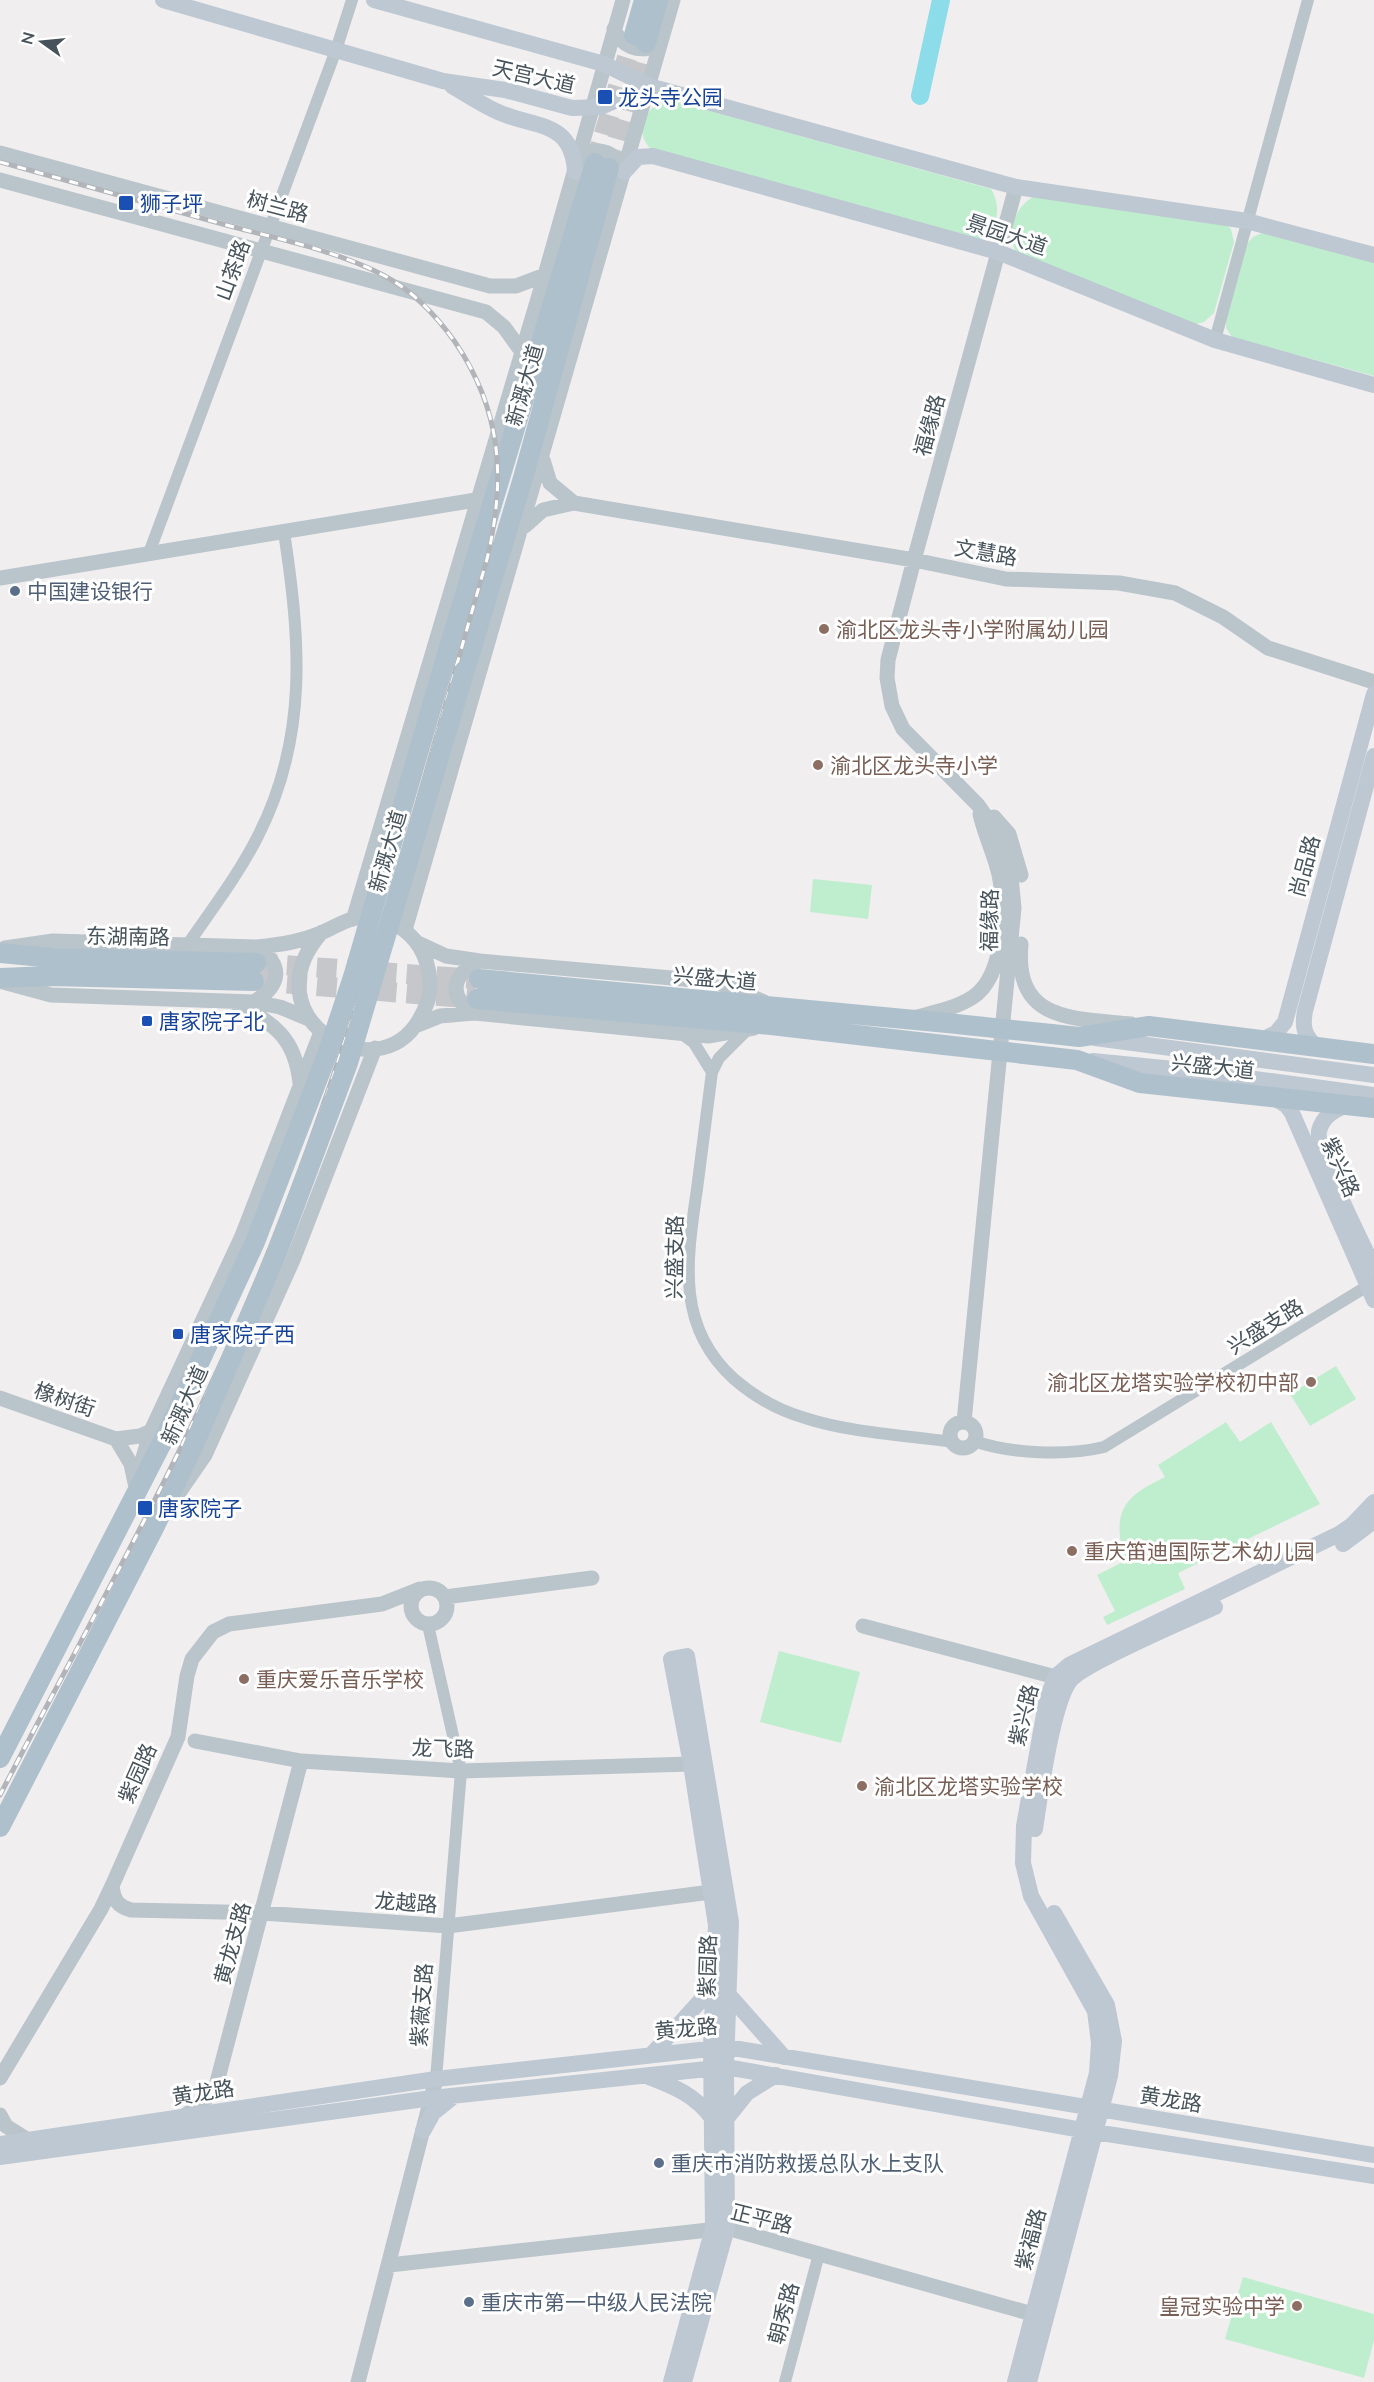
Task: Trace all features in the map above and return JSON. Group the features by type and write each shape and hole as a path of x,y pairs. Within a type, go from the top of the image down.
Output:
{"main road":[{"name":"天宫大道","path":"163,0 443,81 505,90 572,108 592,109 649,86"},
{"name":"天宫大道","path":"374,0 604,64 649,86"},
{"path":"399,0 418,12"},
{"name":"新溉大道","path":"644,0 647,41"},
{"name":"新溉大道","path":"647,41 658,0"},
{"path":"443,81 497,112 558,133 571,147 574,172"},
{"path":"649,86 1016,187 1247,220 1374,255"},
{"name":"景园大道","path":"610,168 638,158 653,156 998,252 1215,340 1374,385"},
{"name":"新溉大道","path":"0,1758 128,1509 158,1434 255,1242 327,1055 353,977 444,664 610,168"},
{"name":"新溉大道","path":"0,1827 154,1528 192,1449 277,1253 348,1063 523,478 610,168"},
{"name":"尚品路","path":"1262,1040 1276,1033 1285,1022 1374,694"},
{"name":"尚品路","path":"1317,1047 1307,1039 1303,1026 1305,1011 1374,756"},
{"name":"东湖南路","path":"0,951 53,958 256,964"},
{"name":"东湖南路","path":"0,979 256,964"},
{"name":"兴盛大道","path":"477,988 773,1016 909,1020 1079,1036 1149,1026 1374,1054"},
{"name":"兴盛大道","path":"773,1016 944,1045 1077,1060 1140,1083 1374,1108"},
{"path":"1079,1036 1374,1075"},
{"path":"1077,1060 1204,1072 1374,1095"},
{"name":"紫兴路","path":"1269,1095 1286,1105 1292,1113 1372,1289"},
{"name":"紫兴路","path":"1349,1104 1327,1116 1318,1137 1324,1158 1374,1268"},
{"name":"紫兴路","path":"1095,2109 1099,2043 1095,2011 1031,1896 1023,1863 1024,1827 1047,1698 1063,1678 1069,1665 1339,1534 1352,1525 1374,1502"},
{"name":"紫兴路","path":"1063,1678 1095,1665 1346,1543 1374,1521"},
{"name":"紫园路","path":"684,2382 720,2228 719,2047 713,1987 716,1925 691,1764 679,1658 731,1922 729,1995 719,2047"},
{"path":"653,2053 713,1987"},
{"path":"729,1995 784,2056"},
{"name":"黄龙路","path":"0,2144 436,2079 719,2047 1374,2155"},
{"name":"黄龙路","path":"0,2157 432,2098 719,2068 776,2075 1089,2131 1374,2176"},
{"path":"646,2075 689,2094 719,2118 747,2092 776,2075"},
{"path":"423,2131 433,2113 455,2096"},
{"name":"紫福路","path":"1015,2382 1040,2316 1095,2109"},
{"path":"1058,2125 1070,2137 1076,2153"},
{"name":"紫福路","path":"1029,2382 1040,2316 1076,2153 1089,2131"},
{"name":"紫园路","path":"671,2382 720,2228"}],"street":[{"name":"山茶路","path":"149,553 336,50 351,0"},
{"name":"新溉大道","path":"354,917 476,500 545,275 623,0"},
{"name":"新溉大道","path":"405,930 543,460 610,168 649,86 647,41 674,0"},
{"path":"1215,340 1308,0"},
{"path":"614,29 618,38 626,45 640,49 652,47 647,41"},
{"path":"574,172 587,152 598,150 610,153 618,160 610,168"},
{"name":"树兰路","path":"0,153 490,286 516,286 545,275"},
{"path":"0,180 486,312 504,327 522,352"},
{"name":"福缘路","path":"952,1442 950,1436 953,1427 964,1422 1014,908 1010,866 997,832 978,805 903,729 892,706 887,678 888,660 914,560 1016,187"},
{"path":"543,460 550,483 574,503"},
{"path":"0,578 476,500"},
{"path":"523,528 543,510 574,503"},
{"name":"文慧路","path":"574,503 914,560 1006,579 1119,583 1175,592 1223,617 1268,648 1374,682"},
{"path":"188,944 258,836 280,780 290,740 298,656 295,606 284,532"},
{"path":"909,1020 954,1007 975,996 989,981 998,961 1002,909 998,868 985,836 978,805"},
{"path":"978,805 999,822 1009,834 1020,864 1024,907 1020,961 1023,983 1037,1004 1059,1016 1149,1026"},
{"path":"374,851 377,867 387,877 402,881 415,876 424,863"},
{"path":"0,951 52,941 188,944 256,964 289,944 322,932 337,923 354,917 372,917 389,921 405,930 418,943 428,963 431,985 427,1006 415,1026 401,1038 375,1048 362,1049 340,1044 321,1032 309,1019 301,1001 299,982 302,963 310,946 322,932"},
{"path":"418,943 446,956 477,988 682,1034 708,1036 748,1029"},
{"path":"254,1002 267,994 275,981 277,968 268,955 256,964"},
{"path":"0,979 51,995 254,1002 280,1007 309,1019"},
{"path":"415,1026 440,1016 477,988 717,982 773,1016"},
{"path":"232,1001 264,1018 284,1036 297,1060 300,1089 312,1081 324,1079 341,1086 353,1109"},
{"path":"712,1072 719,1058 748,1029 773,1016"},
{"name":"新溉大道","path":"128,1509 135,1485 242,1236 321,1032"},
{"path":"682,1034 694,1043 712,1072"},
{"name":"新溉大道","path":"154,1528 205,1455 293,1260 375,1048"},
{"name":"兴盛支路","path":"712,1072 689,1246 688,1275 691,1305 709,1352 762,1401 784,1411 828,1424 952,1442"},
{"name":"兴盛支路","path":"974,1441 1051,1453 1089,1451 1104,1447 1372,1289"},
{"name":"橡树街","path":"0,1398 116,1439"},
{"path":"952,1442 957,1447 966,1448 974,1441 976,1431 964,1422"},
{"path":"135,1485 131,1464 116,1439 158,1434"},
{"path":"445,1597 592,1578"},
{"path":"432,1588 445,1597 447,1605 444,1617 428,1625 396,1607 382,1604 420,1589 432,1588"},
{"path":"413,1616 412,1598 420,1589"},
{"name":"紫园路","path":"0,2078 101,1909 112,1886 178,1737 192,1659 201,1644 229,1624 382,1604"},
{"name":"紫薇支路","path":"358,2382 436,2079 461,1771 428,1625"},
{"path":"863,1626 1063,1678"},
{"path":"170,1757 195,1741 186,1731 181,1718"},
{"name":"龙飞路","path":"195,1741 301,1761 461,1771 691,1764"},
{"name":"黄龙支路","path":"177,2119 202,2104 216,2086 301,1761"},
{"name":"龙越路","path":"112,1886 113,1898 120,1907 131,1910 262,1913 448,1926 711,1892"},
{"path":"0,2115 6,2126 28,2140"},
{"name":"正平路","path":"389,2265 720,2228 1040,2316"},
{"name":"朝秀路","path":"785,2382 819,2254"}],"green space":[{"path":"670,100 991,189 997,204 996,219 989,232 977,241 654,151 643,137 644,121 654,107"},
{"path":"1034,196 1224,223 1231,229 1234,242 1214,313 1204,322 1192,325 1017,254 1012,238 1014,222 1021,207"},
{"path":"1262,233 1374,263 1374,376 1232,337 1226,328 1226,316 1245,246 1253,237"},
{"path":"813,879 872,885 868,919 810,912"},
{"path":"1336,1366 1356,1399 1310,1426 1290,1394"},
{"path":"1226,1422 1240,1442 1271,1422 1320,1504 1178,1573 1185,1589 1107,1625 1103,1617 1115,1611 1097,1575 1123,1562 1116,1547 1121,1544 1120,1519 1123,1509 1135,1495 1165,1477 1158,1465"},
{"path":"779,1651 860,1672 841,1743 760,1722"},
{"path":"1243,2277 1374,2314 1374,2340 1364,2378 1225,2339"}],"waterway":[{"path":"920,96 941,0"}],"tunnel":[{"path":"595,163 633,38"},
{"path":"609,168 646,43"},
{"path":"257,963 476,979"},
{"path":"257,981 476,999"}],"railway":[{"path":"0,162 323,251 364,266 394,281 414,296 440,322 471,368 491,420 498,473 497,501 487,559 435,741 354,1013 292,1192 229,1346 167,1476 0,1795"}],"place":[{"name":"龙头寺公园","path":"605,97"},
{"name":"狮子坪","path":"126,203"},
{"name":"中国建设银行","path":"15,591"},
{"name":"渝北区龙头寺小学附属幼儿园","path":"824,629"},
{"name":"渝北区龙头寺小学","path":"818,765"},
{"name":"唐家院子北","path":"147,1021"},
{"name":"唐家院子西","path":"178,1334"},
{"name":"渝北区龙塔实验学校初中部","path":"1311,1382"},
{"name":"唐家院子","path":"145,1508"},
{"name":"重庆笛迪国际艺术幼儿园","path":"1072,1551"},
{"name":"重庆爱乐音乐学校","path":"244,1679"},
{"name":"渝北区龙塔实验学校","path":"862,1786"},
{"name":"重庆市消防救援总队水上支队","path":"659,2163"},
{"name":"重庆市第一中级人民法院","path":"469,2302"},
{"name":"皇冠实验中学","path":"1297,2306"}]}
